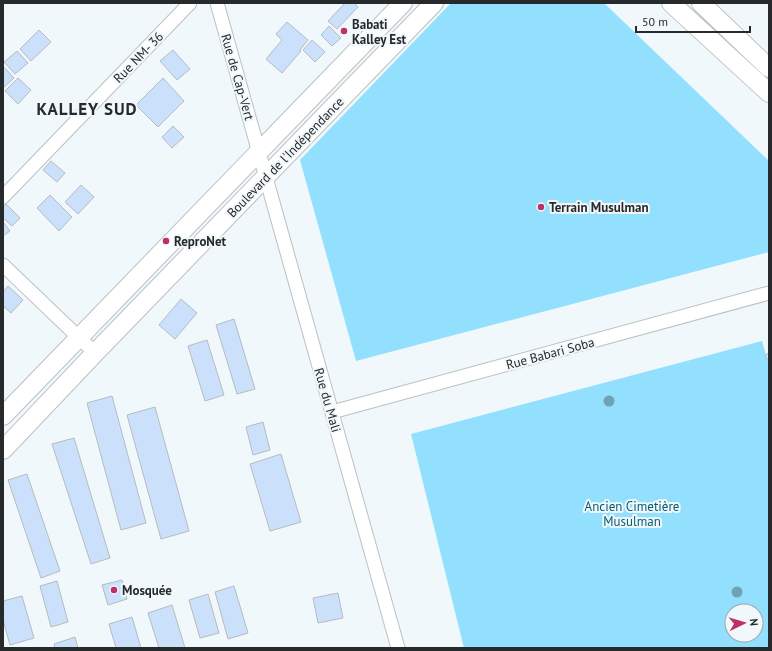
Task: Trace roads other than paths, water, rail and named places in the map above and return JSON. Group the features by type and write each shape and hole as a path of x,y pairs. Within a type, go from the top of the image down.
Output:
{"main road":[{"name":"Boulevard de l'Indépendance","path":"3,416 403,3"},
{"name":"Boulevard de l'Indépendance","path":"3,450 434,3"},
{"path":"671,3 762,88"},
{"path":"701,3 769,68"}],"street":[{"name":"Rue NM- 36","path":"3,197 190,3"},
{"name":"Rue de Cap-Vert","path":"217,3 259,152"},
{"path":"762,88 769,68"},
{"name":"Rue du Mali","path":"259,152 398,648"},
{"path":"3,265 95,353"},
{"name":"Rue Babari Soba","path":"332,412 769,293"}],"place":[{"name":"Babati Kalley Est","path":"344,31"},
{"name":"Terrain Musulman","path":"541,207"},
{"name":"ReproNet","path":"166,241"},
{"name":"Mosquée","path":"114,590"}],"district":[{"name":"KALLEY SUD","path":"87,109"}],"park label":[{"name":"Ancien Cimetière Musulman","path":"632,514"}]}
